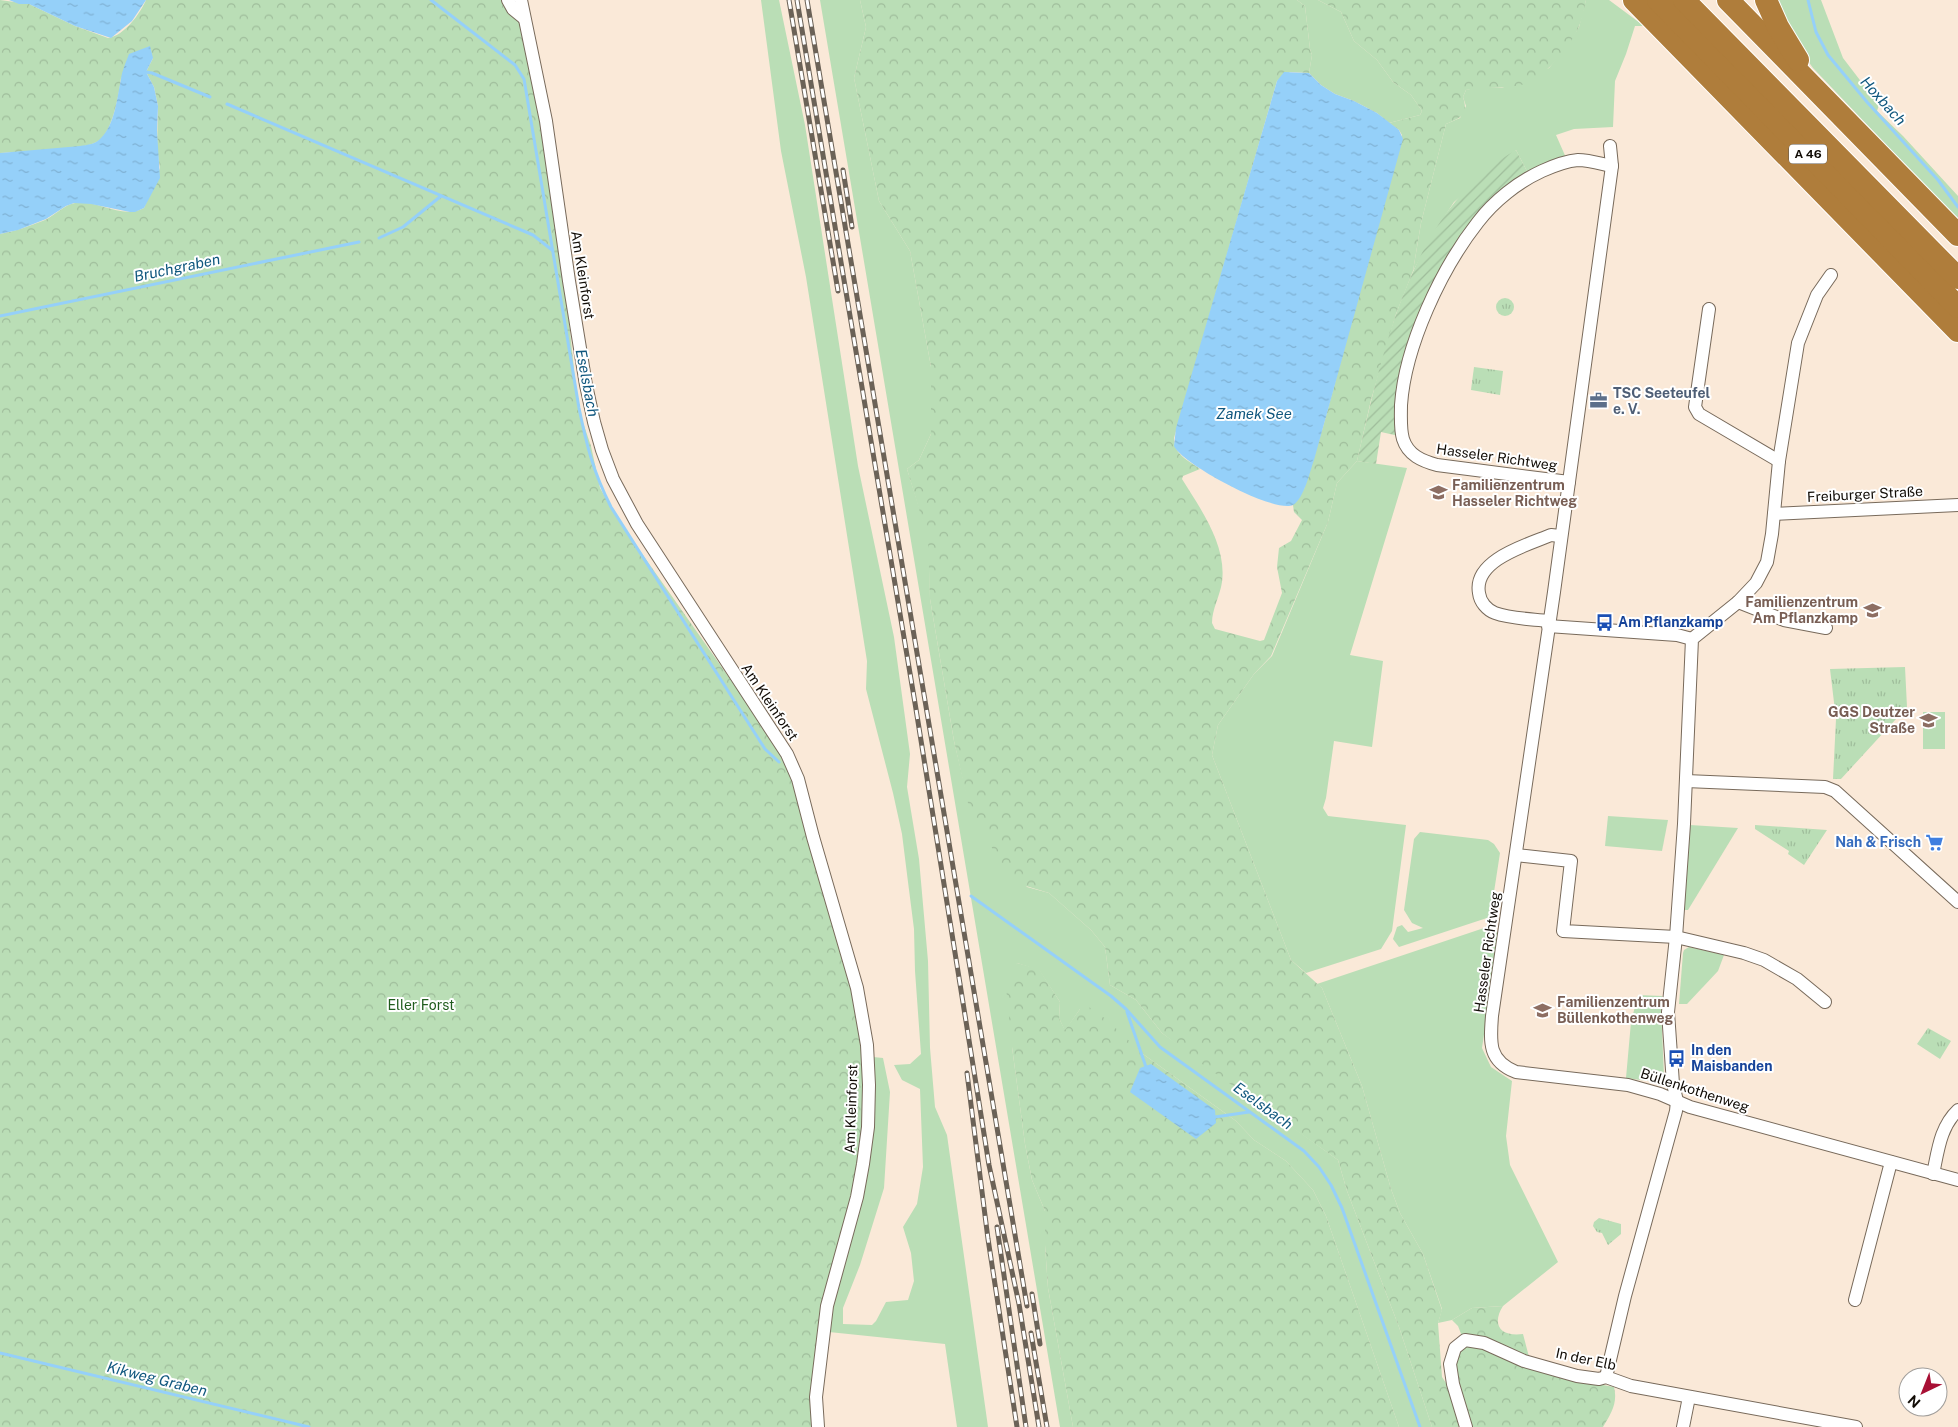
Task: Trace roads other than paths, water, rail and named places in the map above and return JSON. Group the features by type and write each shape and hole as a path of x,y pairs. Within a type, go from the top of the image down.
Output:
{"highway":[{"path":"1620,0 1663,29"},
{"path":"1634,0 1958,331"},
{"name":"A 46","path":"1658,0 1958,307"},
{"name":"A 46","path":"1684,0 1958,278"},
{"path":"1728,0 1958,235"},
{"path":"1766,0 1778,27 1804,71 1828,104"}],"street":[{"name":"Am Kleinforst","path":"508,0 513,9 524,18"},
{"name":"Am Kleinforst","path":"521,0 546,121 568,281 586,385 602,450 613,479 637,524 787,754 798,779 815,846 857,988 867,1045 869,1085 868,1127 857,1197 827,1306 816,1397 818,1427"},
{"name":"Hasseler Richtweg","path":"1494,1053 1490,1040 1492,1016 1612,166 1610,146"},
{"name":"Hasseler Richtweg","path":"1568,482 1437,465 1417,458 1403,440 1401,412 1403,388 1408,359 1430,304 1448,267 1478,222 1498,201 1521,182 1542,170 1579,160 1612,166"},
{"path":"1606,1377 1625,1296 1656,1189 1677,1101 1673,1084 1668,1012 1676,937 1686,781 1692,639 1738,602 1756,582 1767,562 1779,461 1798,342 1817,295 1831,274"},
{"path":"1709,310 1695,407 1699,414 1779,461"},
{"name":"Freiburger Straße","path":"1774,514 1958,505"},
{"path":"1560,536 1551,535 1498,559 1484,570 1478,587 1481,600 1492,612 1548,623 1678,635 1692,639"},
{"path":"1738,602 1784,620 1826,628"},
{"path":"1686,781 1825,787 1835,790 1958,902"},
{"path":"1516,855 1571,861 1563,932 1676,937 1728,949 1764,960 1797,979 1825,1002"},
{"name":"Büllenkothenweg","path":"1494,1053 1504,1066 1516,1072 1628,1085 1660,1094 1690,1107 1958,1180"},
{"path":"1933,1174 1943,1130 1958,1110"},
{"path":"1855,1300 1890,1162"},
{"name":"In der Elb","path":"1466,1427 1450,1371 1452,1353 1462,1341 1469,1340 1484,1343 1524,1361 1577,1376 1606,1377 1631,1386 1856,1427"},
{"path":"1683,1427 1688,1397"}],"water":[{"path":"9,0 146,0 132,21 111,38 75,26 29,4 19,4"},
{"path":"150,46 153,58 146,72 154,87 158,106 157,131 160,178 144,208 130,212 91,204 74,203 46,219 18,230 0,234 0,153 80,146 97,142 106,132 112,118 122,73 129,54"},
{"name":"Zamek See","path":"1284,72 1309,73 1321,85 1335,94 1377,113 1399,130 1403,139 1314,460 1297,502 1293,505 1283,506 1250,495 1210,475 1193,464 1174,446 1176,428 1277,81"},
{"path":"1151,1064 1215,1110 1216,1123 1196,1139 1130,1092 1140,1068"}],"waterway":[{"name":"Eselsbach","path":"431,0 515,65 524,79 579,408 595,470 611,507 765,749 779,762"},
{"name":"Hoxbach","path":"1808,0 1816,32 1828,55 1867,102 1938,180 1958,207"},
{"path":"146,72 210,97"},
{"path":"227,104 533,235 552,250"},
{"name":"Bruchgraben","path":"379,238 403,227 441,196"},
{"name":"Bruchgraben","path":"0,316 359,242"},
{"name":"Eselsbach","path":"971,896 1111,996 1126,1009 1160,1047 1304,1151 1319,1167 1331,1185 1342,1208 1420,1427"},
{"path":"1127,1012 1146,1067"},
{"path":"1215,1117 1249,1112"},
{"name":"Kikweg Graben","path":"0,1353 309,1427"}],"railway":[{"path":"789,0 838,291"},
{"path":"797,0 915,703 989,1165 1019,1304 1039,1427"},
{"path":"807,0 1027,1306"},
{"path":"843,170 852,227"},
{"path":"967,1073 988,1239 1017,1427"},
{"path":"997,1227 1026,1427"},
{"path":"1032,1294 1040,1344"},
{"path":"1031,1333 1047,1427"}],"place":[{"name":"TSC Seeteufel e. V.","path":"1599,401"},
{"name":"Familienzentrum Hasseler Richtweg","path":"1438,493"},
{"name":"Familienzentrum Am Pflanzkamp","path":"1872,610"},
{"name":"Am Pflanzkamp","path":"1604,622"},
{"name":"GGS Deutzer Straße","path":"1929,720"},
{"name":"Nah & Frisch","path":"1935,842"},
{"name":"Familienzentrum Büllenkothenweg","path":"1543,1010"},
{"name":"In den Maisbanden","path":"1677,1058"}],"park label":[{"name":"Eller Forst","path":"421,1005"}]}
